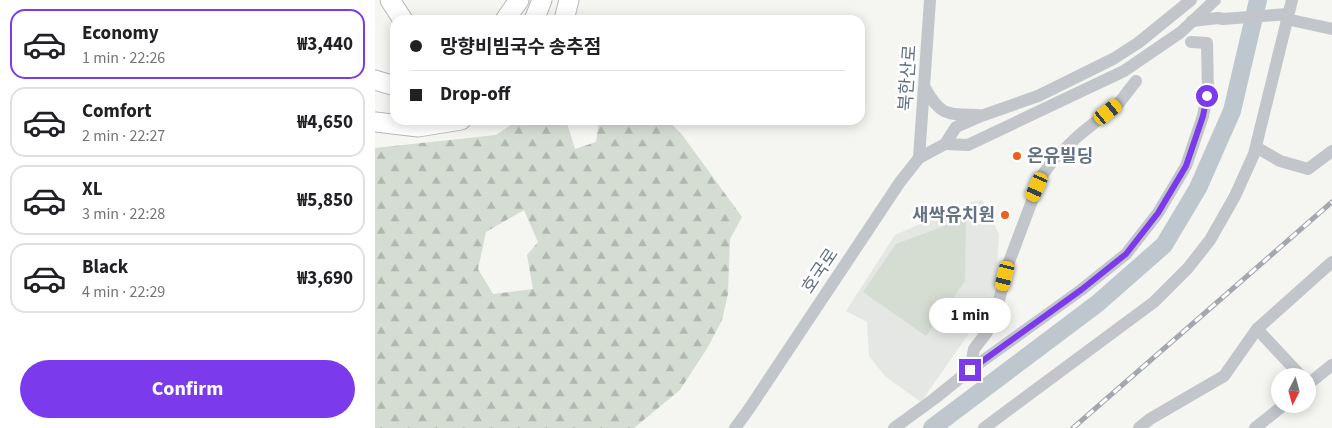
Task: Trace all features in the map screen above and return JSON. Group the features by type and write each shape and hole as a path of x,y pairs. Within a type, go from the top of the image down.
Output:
{"highway":[{"path":"390,0 400,15"},
{"path":"508,15 519,0"},
{"path":"536,15 542,0"},
{"path":"565,15 569,0"},
{"path":"375,80 390,84"},
{"path":"375,122 390,124"},
{"path":"401,125 418,127 430,125"}],"street":[{"name":"북한산로","path":"919,158 925,88 929,0"},
{"name":"호국로","path":"735,428 895,190 919,158 945,144 956,126 1038,96 1113,59 1138,43 1191,0"},
{"name":"호국로","path":"945,144 968,145 1124,71 1181,32 1215,0"},
{"path":"984,428 1154,302 1188,268 1210,240 1235,196 1256,147 1292,0"},
{"path":"1193,21 1218,18 1287,16 1332,29"},
{"path":"893,428 1109,270 1126,254 1158,213 1186,166 1203,116 1208,91 1207,43 1191,42"},
{"path":"970,370 974,349 987,332 996,312 1009,262 1041,176 1054,159 1078,136 1119,103 1136,81"},
{"path":"925,88 932,101 949,114 981,116"},
{"path":"1256,147 1279,161 1308,169 1332,151"},
{"path":"1139,428 1150,419 1224,376 1257,329 1332,262"},
{"path":"1257,329 1293,368"},
{"path":"1316,375 1332,365"},
{"path":"1255,428 1274,413"}],"shaded area":[{"path":"982,200 999,234 995,296 921,402 885,376 869,356 867,322 846,311 895,235 968,203"}],"green space":[{"path":"511,125 568,125 575,149 596,142 598,125 673,125 683,136 742,217 730,239 728,294 722,320 708,347 680,390 634,428 375,428 375,148 496,135","holes":["524,210 538,242 527,255 533,289 493,294 478,269 486,232"]},
{"path":"966,218 965,281 926,336 863,292 896,244"}],"waterway":[{"path":"932,428 1098,303 1164,245 1198,188 1232,111 1258,0"}],"railway":[{"path":"1073,428 1332,202"}],"place":[{"name":"온유빌딩","path":"1017,156"},
{"name":"새싹유치원","path":"1005,215"}],"route":[{"path":"970,370 1109,270 1126,254 1158,213 1186,166 1203,116 1207,96"}]}
